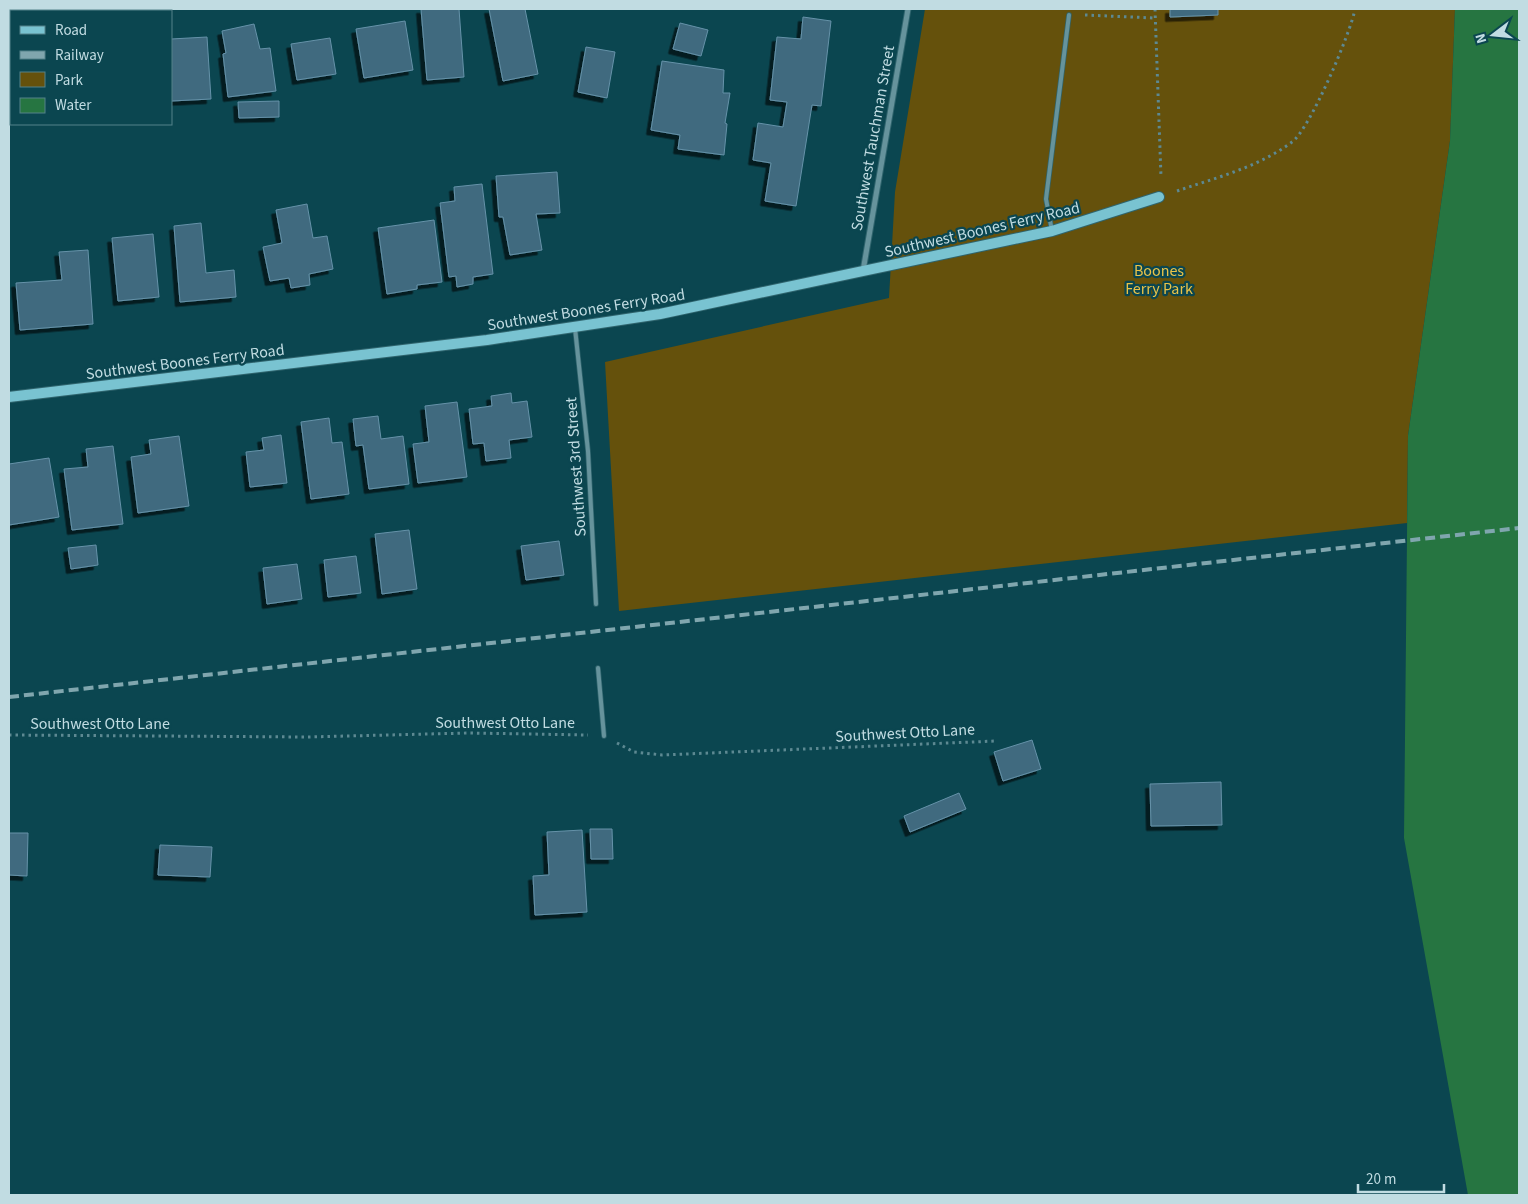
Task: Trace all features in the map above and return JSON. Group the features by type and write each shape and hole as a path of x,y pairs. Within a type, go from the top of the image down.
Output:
{"street":[{"name":"Southwest Tauchman Street","path":"863,272 908,9"},
{"name":"Southwest Boones Ferry Road","path":"9,397 575,328 660,314 1052,231 1159,197"}],"lane":[{"path":"1052,231 1046,199 1069,15"},
{"name":"Southwest 3rd Street","path":"575,328 588,452 596,604"},
{"path":"598,668 604,736"}],"path":[{"path":"1155,9 1161,166 1159,197 1250,165 1294,142 1316,107 1344,44 1355,9"},
{"path":"1069,15 1154,18"},
{"name":"Southwest Otto Lane","path":"9,735 307,737 479,734 604,736 634,752 662,755 996,741"}],"green space":[{"name":"Boones Ferry Park","path":"925,9 1455,9 1450,141 1408,436 1407,523 619,611 605,362 889,298 895,192"}],"water":[{"path":"1455,9 1519,9 1519,1195 1468,1195 1404,838 1408,436 1450,141"}],"building":[{"path":"421,9 459,9 464,77 427,80"},
{"path":"489,9 525,9 538,74 503,81"},
{"path":"1170,9 1218,9 1218,15 1170,17"},
{"path":"803,17 831,21 821,106 812,105 796,206 765,201 771,163 753,160 758,123 783,127 787,102 770,100 777,37 801,39"},
{"path":"405,21 413,70 364,78 356,29"},
{"path":"680,23 708,30 701,56 673,49"},
{"path":"254,24 260,49 270,48 276,91 228,97 223,54 226,53 222,31"},
{"path":"207,37 211,99 172,101 172,39"},
{"path":"330,38 336,74 297,80 291,44"},
{"path":"586,47 615,52 607,98 578,92"},
{"path":"662,61 724,70 723,93 730,93 725,123 727,124 724,155 678,149 680,135 651,130"},
{"path":"279,101 279,117 239,118 238,102"},
{"path":"557,172 560,213 536,214 542,250 510,255 503,217 499,217 496,176"},
{"path":"482,184 493,274 473,277 473,284 457,287 456,276 449,277 440,203 455,201 454,187"},
{"path":"307,204 313,238 327,236 333,269 309,274 310,285 291,288 289,278 270,281 263,247 282,243 276,210"},
{"path":"434,220 442,282 417,285 417,289 387,294 378,228"},
{"path":"201,223 206,273 234,270 236,297 180,302 174,226"},
{"path":"153,234 159,297 118,301 112,238"},
{"path":"88,250 93,324 20,330 16,283 62,280 59,252"},
{"path":"511,393 512,403 527,401 532,437 509,440 511,458 486,461 484,443 473,444 469,409 492,406 491,396"},
{"path":"457,402 467,477 418,483 413,444 429,442 425,406"},
{"path":"378,416 381,439 403,436 409,484 369,489 363,445 356,446 353,419"},
{"path":"329,418 332,443 342,442 349,494 311,499 301,422"},
{"path":"281,435 287,483 250,487 246,452 264,450 262,438"},
{"path":"179,436 189,506 138,513 131,457 151,454 149,440"},
{"path":"113,446 123,524 72,530 64,469 88,467 86,449"},
{"path":"49,458 59,517 9,525 9,464"},
{"path":"409,530 417,589 382,594 375,534"},
{"path":"559,541 564,575 526,580 521,546"},
{"path":"96,545 98,565 71,569 68,548"},
{"path":"356,556 361,593 328,597 324,560"},
{"path":"297,564 302,599 267,604 263,568"},
{"path":"1032,740 1041,769 1003,781 994,752"},
{"path":"1221,782 1222,825 1151,826 1150,784"},
{"path":"959,793 966,809 910,832 904,816"},
{"path":"590,829 612,829 613,859 591,859"},
{"path":"582,830 587,912 535,915 533,876 549,875 547,832"},
{"path":"9,833 28,833 27,876 9,875"},
{"path":"160,845 212,847 210,877 158,875"}],"railway":[{"path":"9,697 1519,528"}]}
